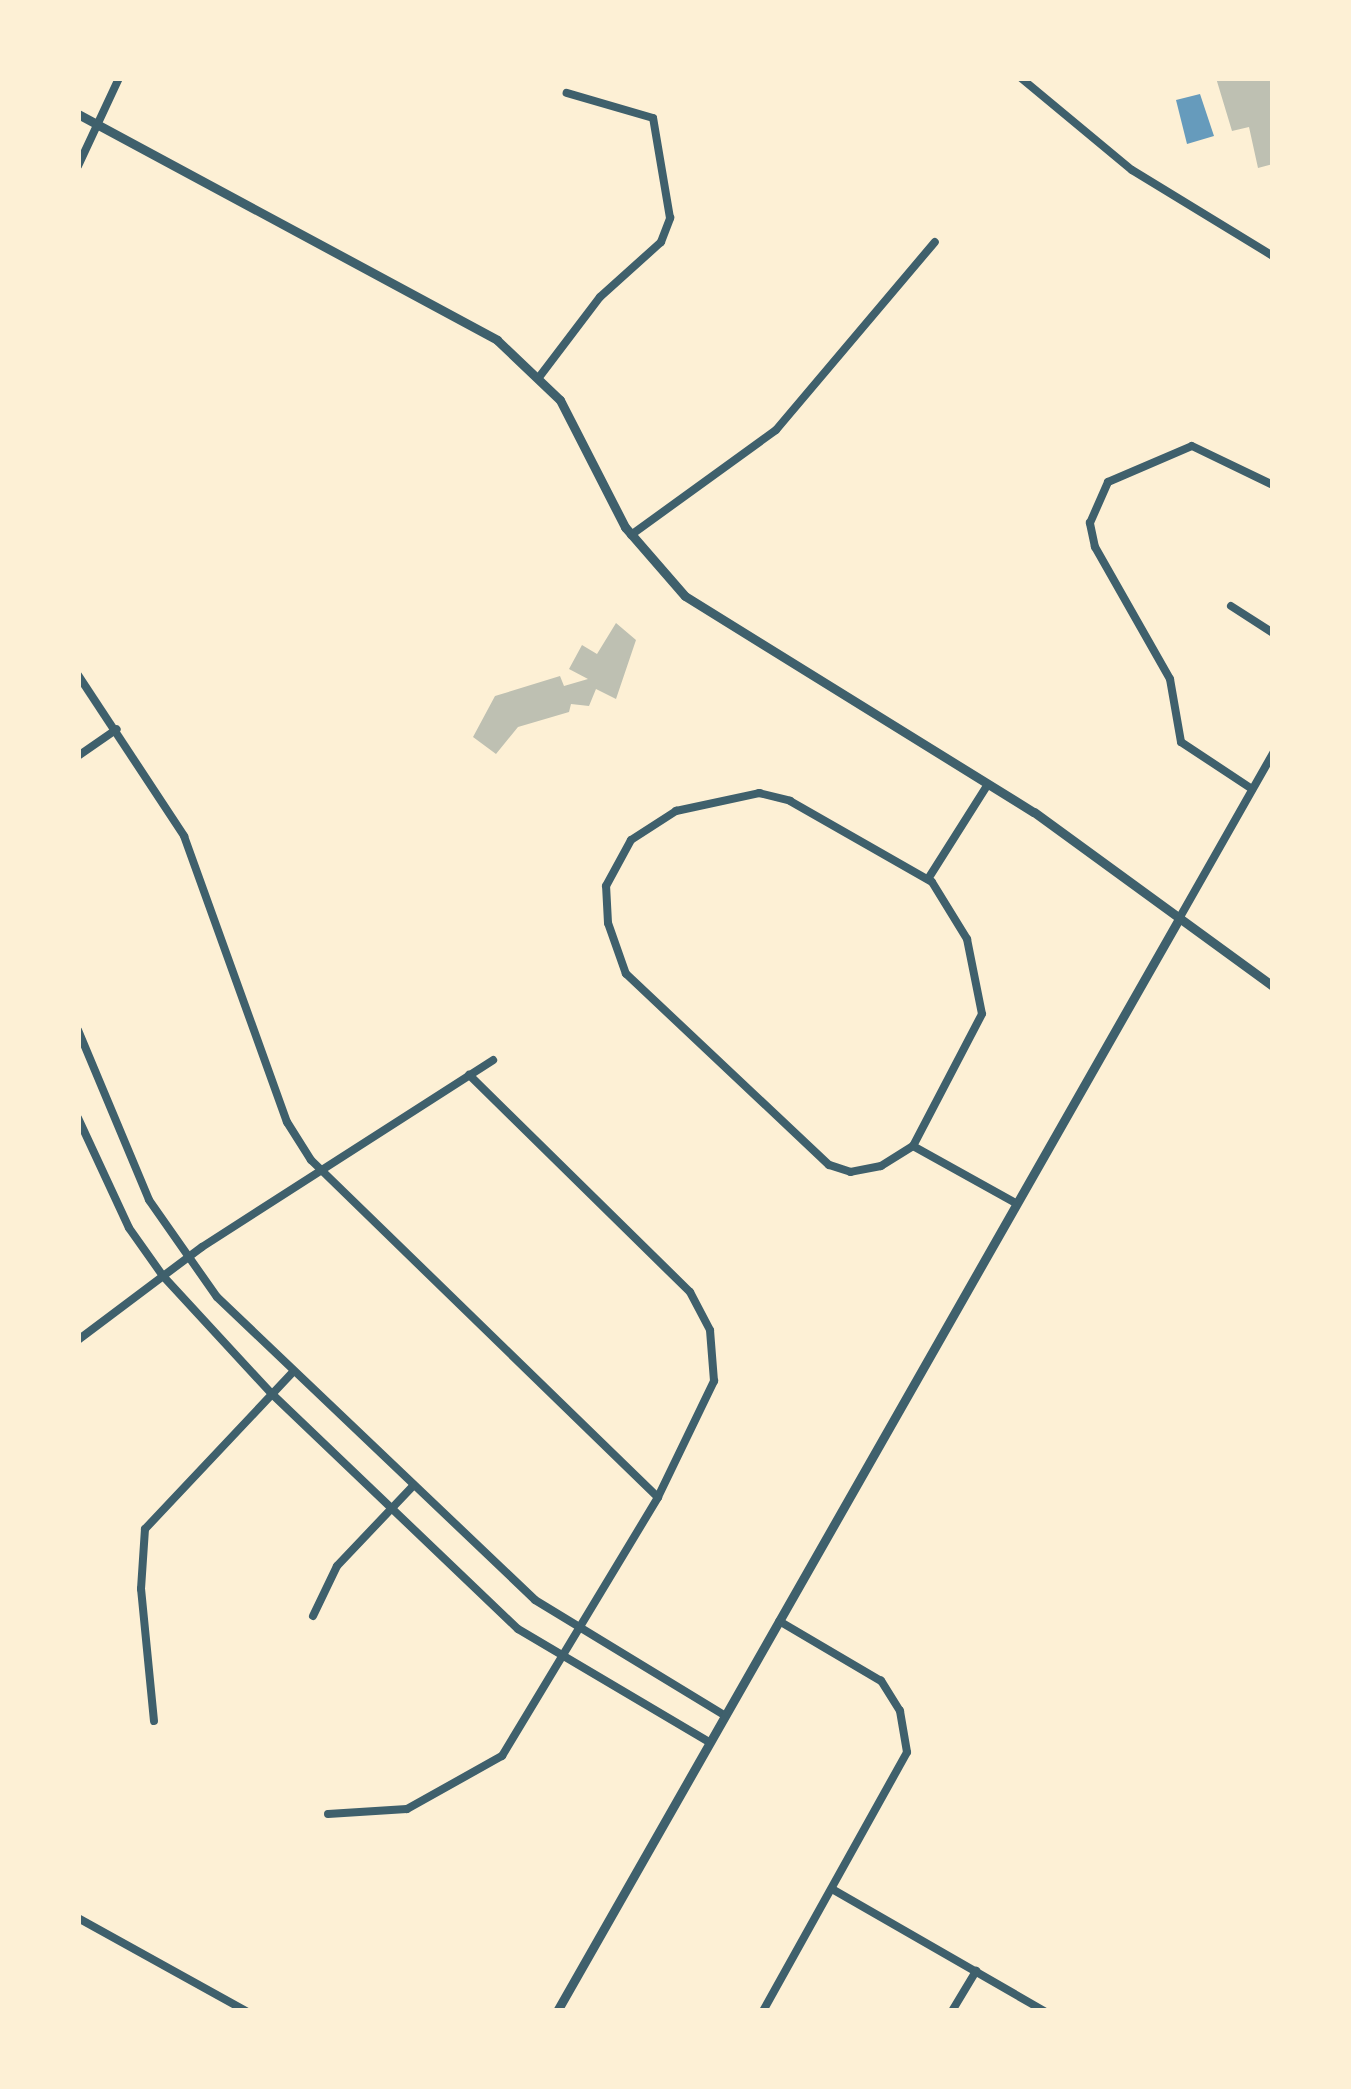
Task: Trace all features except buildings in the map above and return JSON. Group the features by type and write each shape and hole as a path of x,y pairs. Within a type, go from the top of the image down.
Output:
{"street":[{"path":"78,166 118,78"},
{"path":"1021,78 1132,170 1273,256"},
{"path":"540,376 600,297 661,242 670,218 653,118 567,93"},
{"path":"78,114 497,340 540,376 631,535 716,620 988,784 1273,986"},
{"path":"631,535 776,430 935,242"},
{"path":"1252,789 1185,748 1169,679 1091,533 1108,482 1198,446 1273,485"},
{"path":"1231,606 1273,633"},
{"path":"78,675 184,836 287,1122 321,1170 658,1497"},
{"path":"78,756 117,729"},
{"path":"557,2011 1273,753"},
{"path":"928,879 988,784"},
{"path":"759,793 790,801 928,879 968,939 982,1014 913,1146 881,1166 850,1172 809,1150 626,974 608,923 606,886 612,865 656,820 759,793"},
{"path":"78,1030 117,1138 185,1260 292,1372 535,1600 724,1715"},
{"path":"78,1340 185,1260 493,1060"},
{"path":"328,1814 389,1814 481,1772 519,1737 704,1412 714,1354 690,1292 469,1075"},
{"path":"78,1118 130,1228 163,1276 272,1394 391,1509 563,1662 709,1742"},
{"path":"913,1146 1017,1204"},
{"path":"154,1721 141,1589 145,1529 292,1372"},
{"path":"313,1616 326,1580 412,1487"},
{"path":"763,2011 907,1752 905,1729 881,1682 779,1621"},
{"path":"832,1889 1044,2011"},
{"path":"78,1918 245,2011"},
{"path":"952,2011 976,1971"}],"water":[{"path":"1200,94 1214,136 1187,144 1176,100"}]}
